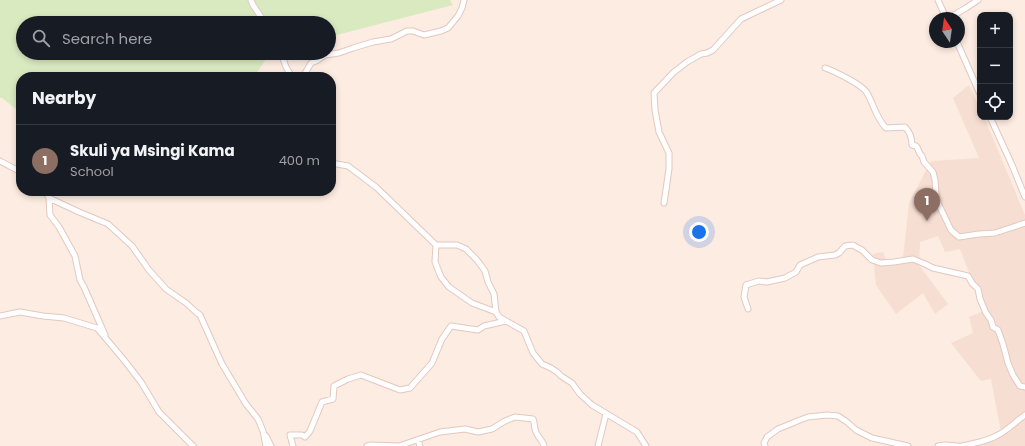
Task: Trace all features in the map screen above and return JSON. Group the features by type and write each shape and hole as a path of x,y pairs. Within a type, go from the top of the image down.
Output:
{"street":[{"path":"251,0 260,16"},
{"path":"336,53 373,42 391,39 407,31 413,31 424,35 448,28 460,12 464,0"},
{"path":"664,202 669,169 669,153 659,132 654,93 674,72 701,54 712,50 741,19 782,0"},
{"path":"938,0 945,12"},
{"path":"959,12 978,0"},
{"path":"960,48 977,87"},
{"path":"284,60 289,72"},
{"path":"306,72 311,63 318,60"},
{"path":"825,68 858,84 867,91 881,123 886,128 905,127 907,129 912,139 912,145 917,147 924,162 933,172 938,203 951,230 959,237 995,233 1025,223"},
{"path":"991,120 1012,164 1025,197"},
{"path":"0,161 16,169"},
{"path":"336,164 348,166 376,187 436,245 457,245 466,249 478,260 485,271 488,282 494,294 496,312 499,317 524,332 533,353 542,364 551,368 572,383 580,394 592,405 637,432 646,446"},
{"path":"107,339 80,280 75,256 59,228 50,216 49,198 108,224 132,246 149,270 166,289 200,315 222,364 246,404 258,419 270,446"},
{"path":"436,245 436,262 441,277 449,287 472,303 496,312"},
{"path":"748,309 744,297 746,285 759,281 771,281 785,278 796,272 800,265 818,257 835,255 845,246 853,245 869,256 872,260 881,263 913,259 933,268 968,276 978,289 980,299 993,327 998,330 1013,375 1020,386 1025,387"},
{"path":"0,316 20,312 64,318 97,328 141,382 159,412 193,446"},
{"path":"293,446 290,435 302,435 306,437 322,402 333,399 334,386 348,379 361,375 400,390 410,388 432,363 442,340 451,326 478,330 484,326 506,321"},
{"path":"598,446 606,414"},
{"path":"765,446 764,442 767,437 778,429 800,420 827,415 838,416 856,430 872,438 906,446"},
{"path":"962,446 986,441 995,437 1025,415"},
{"path":"367,446 399,446 440,432 465,430 478,432 492,429 515,417 533,420 536,432 544,442 544,446"},
{"path":"263,431 266,446"},
{"path":"418,440 420,446"},
{"path":"938,446 958,446"}],"shaded area":[{"path":"969,85 977,102 977,120 985,120 1025,215 1025,446 979,446 1001,432 991,379 981,381 951,343 973,333 969,317 984,311 960,249 945,252 938,236 920,242 919,265 948,304 935,314 923,293 896,314 876,285 873,254 883,252 887,262 903,259 909,203 931,161 979,158 953,98"}],"green space":[{"path":"0,0 450,0 453,5 336,35 336,16 16,16 16,60 265,60 257,72 16,72 16,109 0,98"}],"place":[{"name":"Skuli ya Msingi Kama","path":"927,221"}]}
